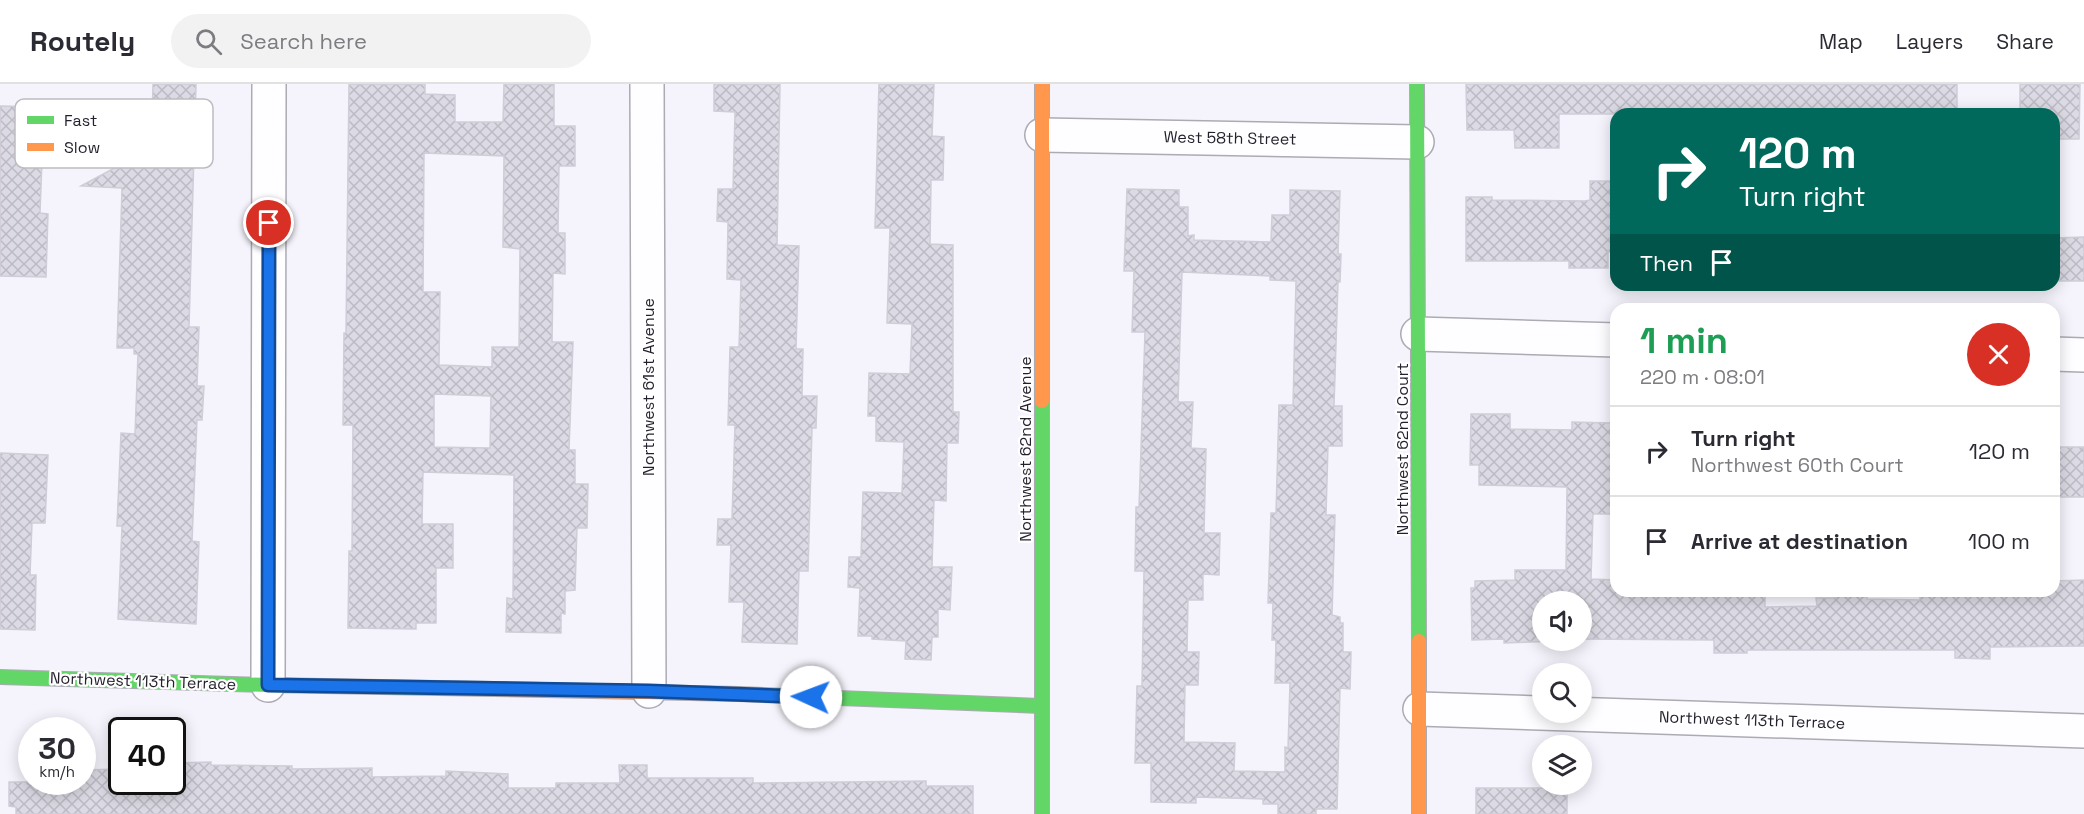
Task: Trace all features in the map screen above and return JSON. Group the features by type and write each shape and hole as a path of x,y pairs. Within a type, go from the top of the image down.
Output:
{"street":[{"path":"268,685 269,84"},
{"name":"Northwest 61st Avenue","path":"647,84 649,691"},
{"name":"Northwest 62nd Avenue","path":"1042,84 1042,814"},
{"name":"Northwest 62nd Court","path":"1417,84 1419,814"},
{"name":"West 58th Street","path":"1042,135 1417,142"},
{"path":"1418,334 1610,340"},
{"path":"2060,354 2084,355"},
{"name":"Northwest 113th Terrace","path":"0,677 268,685 649,691 1041,706"},
{"name":"Northwest 113th Terrace","path":"1420,709 2084,731"}],"building":[{"path":"153,84 196,84 196,99 153,99"},
{"path":"349,84 425,84 425,94 455,95 455,122 503,122 504,84 554,84 554,126 575,126 575,166 559,166 558,233 565,233 565,274 553,273 552,342 573,342 569,450 575,450 575,484 588,484 587,528 577,528 575,590 565,591 565,614 561,613 561,633 506,632 507,598 513,599 514,475 423,472 422,524 453,524 453,568 436,568 436,623 416,623 416,629 348,628 349,551 352,551 353,425 343,425 344,333 346,333","holes":["424,153 504,156 503,247 520,249 519,347 492,347 492,367 439,365 440,292 423,292","434,394 491,396 490,448 434,447"]},
{"path":"714,84 780,84 777,245 799,246 796,349 803,349 802,396 817,396 816,428 812,428 808,571 799,571 797,644 742,642 744,602 729,602 731,545 717,545 718,519 732,519 735,425 728,425 730,347 739,347 741,280 727,279 728,222 717,221 718,189 733,189 735,112 714,111"},
{"path":"879,84 934,84 932,136 944,137 943,180 931,180 930,244 953,245 953,412 959,412 958,443 947,443 946,501 934,500 932,567 952,567 950,610 938,609 938,637 932,637 931,660 905,659 906,641 858,636 860,588 848,587 849,557 861,557 863,492 902,493 904,442 876,441 876,416 868,416 869,373 910,374 912,324 887,323 890,228 875,228"},
{"path":"1466,84 1957,84 1957,108 1610,108 1610,114 1559,114 1559,148 1515,148 1514,130 1467,130"},
{"path":"2020,84 2080,84 2079,139 2060,139 2060,108 2020,108"},
{"path":"0,106 15,106 15,168 42,168 40,213 48,214 46,277 0,276"},
{"path":"115,168 194,168 189,327 199,327 197,386 204,386 202,420 197,420 192,541 199,542 196,624 118,619 122,526 117,526 121,433 135,434 138,354 134,354 134,348 117,348 122,188 81,186"},
{"path":"1590,181 1610,181 1608,268 1569,268 1569,261 1466,261 1466,197 1492,197 1492,200 1590,200"},
{"path":"1127,189 1179,190 1179,207 1188,207 1188,236 1194,235 1194,240 1271,242 1272,215 1290,215 1290,190 1340,191 1338,254 1341,254 1334,406 1342,406 1342,446 1328,446 1326,515 1335,515 1332,615 1340,617 1340,623 1343,623 1343,652 1351,652 1350,689 1340,688 1337,809 1316,809 1316,814 1278,814 1278,804 1263,804 1263,799 1196,797 1196,803 1151,802 1151,763 1135,763 1137,686 1142,686 1144,571 1135,571 1145,332 1132,332 1134,271 1124,271","holes":["1182,272 1270,276 1270,280 1296,281 1293,405 1279,405 1276,513 1271,513 1268,603 1273,603 1272,640 1276,640 1275,683 1290,683 1288,748 1285,747 1285,772 1234,771 1235,743 1184,742 1185,685 1198,685 1199,652 1187,652 1188,600 1203,600 1203,574 1219,575 1220,533 1204,533 1206,449 1191,448 1193,402 1178,402"]},
{"path":"2084,237 2084,281 2060,281 2060,238"},
{"path":"1471,414 1510,414 1510,429 1572,430 1572,422 1610,423 1610,514 1593,514 1591,579 1610,580 1610,597 1765,597 1765,607 1817,606 1816,598 1836,597 1920,600 1920,597 2060,597 2060,581 2084,580 2084,646 1990,647 1990,659 1955,658 1955,650 1747,650 1747,653 1714,653 1714,640 1592,639 1592,591 1532,591 1532,642 1504,643 1504,639 1472,640 1471,588 1475,588 1475,581 1515,580 1515,570 1566,570 1567,487 1479,485 1479,465 1470,465"},
{"path":"2060,447 2084,447 2084,497 2060,497"},
{"path":"0,453 48,455 45,523 32,523 30,575 36,575 35,630 0,629"},
{"path":"186,763 292,766 292,769 372,768 372,777 446,776 446,771 508,774 508,788 556,788 556,783 620,783 619,765 647,765 647,778 753,778 753,783 926,781 926,786 973,786 973,814 16,814 16,807 9,806 9,782 18,782 18,795 96,795 96,770 108,769 108,795 186,795"},
{"path":"1476,788 1532,788 1532,795 1567,795 1567,814 1476,814"}],"traffic: fast":[{"path":"1417,84 1419,641"},
{"path":"1042,401 1042,814"},
{"path":"0,677 494,689"},
{"path":"739,694 1041,706"}],"traffic: slow":[{"path":"1042,84 1042,401"},
{"path":"1419,641 1419,814"},
{"path":"494,689 739,694"}],"route":[{"path":"269,223 268,685 649,691 811,697"}]}
